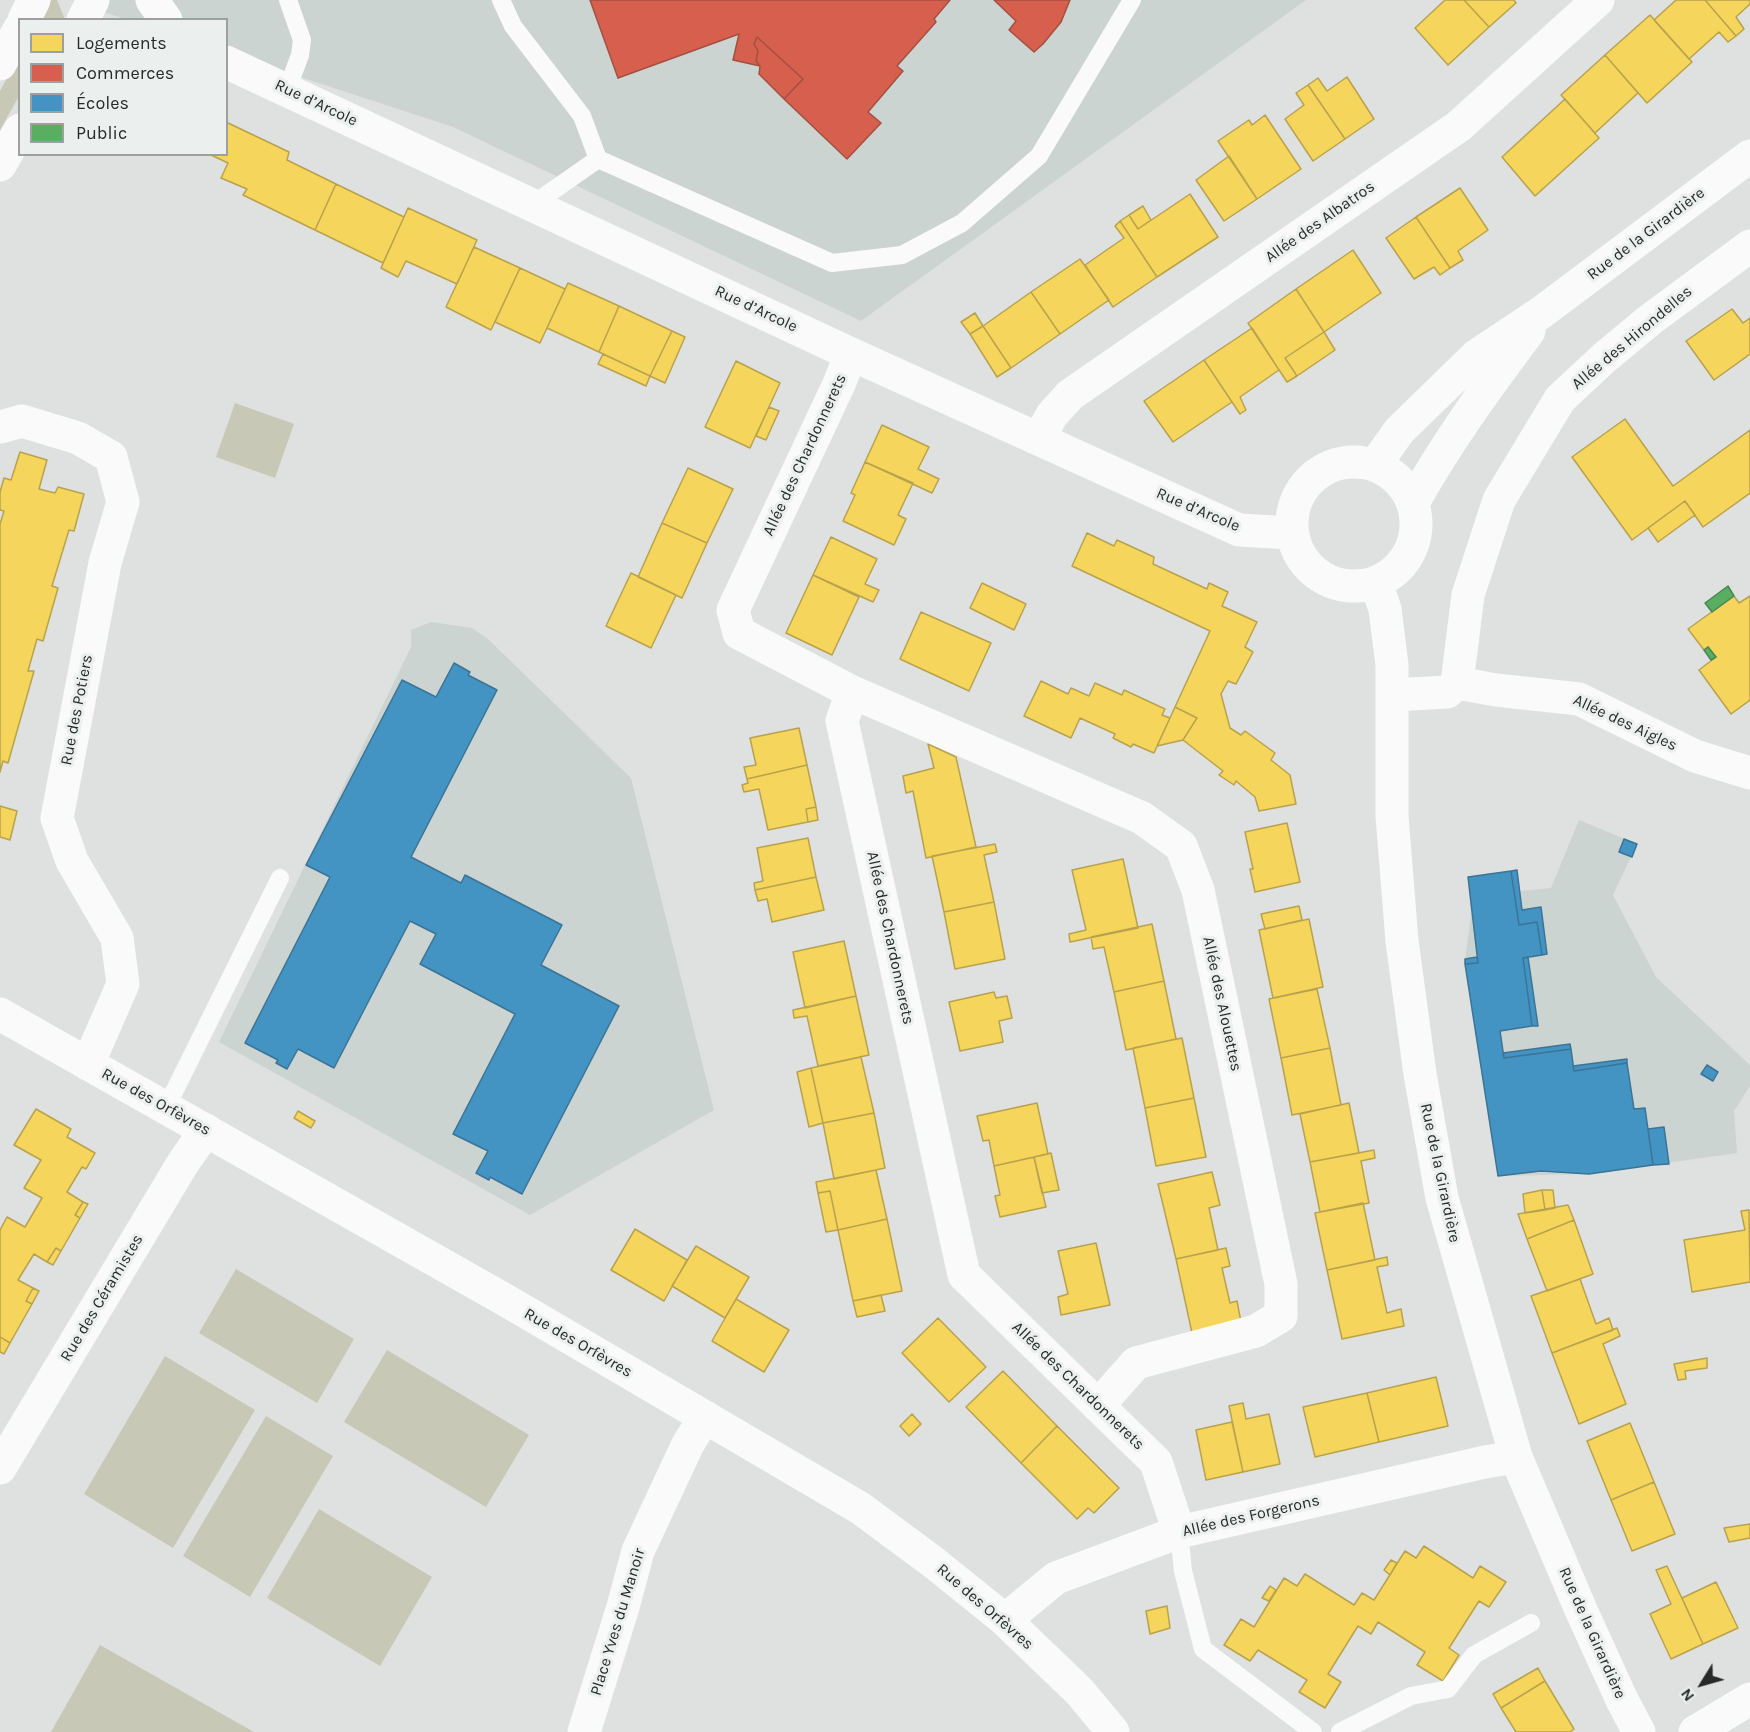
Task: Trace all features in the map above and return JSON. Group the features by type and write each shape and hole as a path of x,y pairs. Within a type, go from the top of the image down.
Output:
{"street":[{"path":"25,18 34,0"},
{"path":"152,0 165,18"},
{"name":"Allée des Albatros","path":"1039,438 1052,415 1070,395 1459,126 1598,0"},
{"path":"0,64 18,32"},
{"name":"Rue d’Arcole","path":"228,63 851,354 1239,530 1292,533"},
{"path":"0,165 18,134"},
{"name":"Rue de la Girardière","path":"1375,465 1399,431 1476,356 1542,312 1750,156"},
{"name":"Allée des Hirondelles","path":"1465,685 1468,596 1499,500 1560,399 1651,319 1750,246"},
{"name":"Rue de la Girardière","path":"1413,503 1439,456 1542,312"},
{"name":"Allée des Chardonnerets","path":"851,354 733,610 739,633 852,692 842,722 964,1275 1156,1462 1179,1532"},
{"name":"Rue des Potiers","path":"0,427 22,421 78,438 111,457 123,502 105,563 57,819 72,861 117,938 123,984 88,1064"},
{"path":"1354,461 1375,465 1394,475 1408,492 1413,503 1416,512 1416,534 1409,555 1395,571 1376,583 1358,586 1340,585 1322,578 1308,566 1298,551 1292,533 1293,511 1300,492 1314,475 1333,465 1354,461"},
{"name":"Rue de la Girardière","path":"1376,583 1386,620 1392,665 1392,816 1402,941 1420,1074 1442,1198 1516,1457 1586,1620 1639,1732"},
{"name":"Allée des Aigles","path":"1393,695 1447,692 1465,685 1579,699 1695,756 1750,774"},
{"name":"Allée des Alouettes","path":"852,692 1142,818 1181,846 1198,890 1281,1284 1281,1316 1256,1330 1136,1362 1098,1406"},
{"name":"Rue des Orfèvres","path":"0,1014 507,1301 860,1508 933,1562 1005,1620 1080,1692 1113,1732"},
{"name":"Rue des Céramistes","path":"0,1468 183,1162 206,1130"},
{"name":"Place Yves du Manoir","path":"584,1732 638,1551 688,1444 705,1417"},
{"name":"Allée des Forgerons","path":"1005,1620 1056,1578 1179,1532 1516,1457"},
{"path":"1695,1732 1750,1699"}],"lane":[{"path":"287,90 300,55 302,40 288,0"},
{"path":"501,0 513,26 582,116 598,159 832,262 903,255 962,223 1039,156 1132,0"},
{"path":"537,208 546,196 598,159"},
{"path":"166,1108 280,878"},
{"path":"1179,1532 1183,1571 1203,1649 1313,1732"},
{"path":"1340,1732 1411,1696 1448,1689 1474,1655 1531,1623"}],"shaded area":[{"path":"74,0 1306,0 861,321 453,127 228,53 228,18 122,18 73,2"},
{"path":"431,622 472,628 488,639 631,778 714,1110 530,1215 219,1042 411,647 411,630"},
{"path":"1579,820 1637,844 1613,895 1656,977 1750,1065 1750,1086 1734,1111 1737,1153 1589,1174 1498,1176 1465,959 1471,916 1468,877 1517,870 1520,891 1551,888"}],"green space":[{"path":"51,0 57,0 64,18 41,18"},
{"path":"18,58 18,98 0,130 0,91"},
{"path":"235,403 294,424 275,478 216,457"},
{"path":"236,1269 354,1339 317,1403 199,1333"},
{"path":"387,1350 529,1435 486,1507 344,1422"},
{"path":"165,1356 255,1410 173,1548 84,1494"},
{"path":"266,1416 333,1456 250,1597 183,1556"},
{"path":"319,1509 432,1577 380,1666 267,1598"},
{"path":"100,1645 254,1732 51,1732"}],"building: Logements":[{"path":"1445,0 1464,0 1489,27 1448,65 1415,28"},
{"path":"1464,0 1514,0 1516,3 1489,27"},
{"path":"1676,0 1705,0 1736,36 1728,42 1719,32 1689,59 1654,20"},
{"path":"1705,0 1750,0 1750,4 1736,17 1744,29 1736,36"},
{"path":"1650,15 1692,62 1647,103 1605,55"},
{"path":"1605,55 1638,93 1595,133 1561,95"},
{"path":"1347,77 1374,119 1345,139 1308,85 1318,78 1327,91"},
{"path":"1308,85 1345,139 1313,161 1285,119 1304,105 1296,93"},
{"path":"1565,99 1599,138 1535,196 1502,157"},
{"path":"1265,115 1301,169 1257,199 1218,141 1249,120 1252,125"},
{"path":"228,123 289,152 287,160 336,184 315,230 243,195 247,189 221,178 228,163 213,156 228,156"},
{"path":"1229,156 1257,199 1224,221 1196,180"},
{"path":"336,184 404,217 383,263 315,230"},
{"path":"1460,188 1488,230 1458,251 1463,260 1450,268 1416,217"},
{"path":"1190,194 1218,237 1157,277 1120,221 1129,215 1138,229"},
{"path":"1143,206 1151,220 1138,229 1129,215"},
{"path":"408,208 477,240 457,284 406,261 398,277 381,268"},
{"path":"1416,217 1450,268 1440,275 1434,267 1414,279 1386,238"},
{"path":"1120,221 1157,277 1113,307 1085,265 1124,238 1115,226"},
{"path":"474,247 520,268 491,330 446,307"},
{"path":"1353,250 1381,293 1324,332 1296,289"},
{"path":"1080,259 1109,300 1060,334 1031,292"},
{"path":"520,268 565,289 540,343 495,322"},
{"path":"568,283 619,306 599,352 547,328"},
{"path":"1296,289 1324,332 1285,358 1297,376 1287,382 1248,323"},
{"path":"1031,292 1060,334 1011,368 983,326"},
{"path":"619,306 672,331 650,376 599,352"},
{"path":"1732,309 1743,323 1750,318 1750,354 1714,380 1686,341"},
{"path":"975,313 983,326 970,334 961,322"},
{"path":"983,326 1011,368 997,377 970,334"},
{"path":"1252,328 1279,370 1240,397 1246,410 1240,414 1204,360"},
{"path":"672,331 685,337 665,383 650,376"},
{"path":"1324,332 1335,350 1297,376 1285,358"},
{"path":"603,354 650,376 646,386 598,364"},
{"path":"1204,360 1232,402 1173,442 1144,401"},
{"path":"736,361 780,383 750,448 705,427"},
{"path":"769,407 779,411 766,440 756,436"},
{"path":"1625,419 1673,486 1750,430 1750,493 1703,527 1685,501 1632,540 1572,457"},
{"path":"882,425 929,447 918,469 939,479 932,493 865,462"},
{"path":"20,452 47,460 39,489 55,493 58,487 84,494 74,531 69,530 52,586 58,588 43,641 37,639 28,671 34,671 8,763 3,761 0,772 0,524 4,511 0,510 0,492 4,478 11,480"},
{"path":"865,462 913,483 898,515 906,519 894,545 843,521 855,495 851,493"},
{"path":"688,468 733,489 707,543 662,523"},
{"path":"1685,501 1695,515 1658,542 1648,528"},
{"path":"662,523 707,543 682,598 638,577"},
{"path":"1087,533 1114,546 1117,540 1154,557 1153,564 1207,589 1209,583 1228,592 1222,606 1257,622 1245,647 1253,652 1236,684 1228,681 1221,694 1230,728 1241,735 1245,731 1275,753 1271,760 1290,775 1296,804 1259,811 1255,797 1236,781 1234,785 1219,775 1223,771 1183,740 1197,718 1175,707 1210,631 1072,566"},
{"path":"831,537 877,559 865,584 879,590 873,602 813,575"},
{"path":"631,573 676,595 651,648 606,626"},
{"path":"813,575 859,597 832,655 786,633"},
{"path":"982,583 1026,604 1014,630 970,608"},
{"path":"1734,596 1739,603 1750,596 1750,700 1731,714 1699,670 1716,657 1708,647 1704,650 1688,629"},
{"path":"921,612 991,643 969,691 900,659"},
{"path":"1041,681 1068,694 1071,688 1089,696 1095,683 1122,695 1124,690 1165,709 1162,715 1170,718 1154,753 1133,744 1131,747 1113,738 1115,734 1080,718 1071,738 1024,716"},
{"path":"1175,707 1197,718 1183,740 1157,746"},
{"path":"799,728 807,765 747,779 744,767 756,765 750,738"},
{"path":"928,744 956,757 976,847 926,858 913,791 906,793 903,776 934,768"},
{"path":"807,765 816,807 806,809 808,822 768,830 759,789 744,792 742,785 748,783 747,779"},
{"path":"0,806 17,811 10,840 0,837"},
{"path":"816,807 818,820 808,822 806,809"},
{"path":"1287,823 1300,882 1255,892 1250,869 1253,869 1245,832"},
{"path":"808,838 816,877 755,890 754,883 763,881 757,848"},
{"path":"995,844 997,852 984,855 994,902 944,912 932,856"},
{"path":"1123,859 1138,928 1070,942 1069,934 1086,930 1072,870"},
{"path":"816,877 824,910 772,922 767,899 758,901 755,890"},
{"path":"994,902 1005,959 955,969 944,912"},
{"path":"1299,906 1302,920 1265,929 1261,914"},
{"path":"1309,919 1323,987 1273,998 1259,930"},
{"path":"1152,924 1164,981 1114,992 1104,947 1093,949 1091,937"},
{"path":"844,941 856,996 805,1008 793,952"},
{"path":"1164,981 1176,1039 1126,1050 1114,992"},
{"path":"1317,989 1330,1048 1281,1058 1269,999"},
{"path":"994,992 996,998 1007,996 1012,1018 999,1021 1003,1042 960,1051 949,1002"},
{"path":"856,996 869,1055 818,1066 807,1016 794,1018 793,1010"},
{"path":"1182,1038 1194,1098 1145,1108 1133,1048"},
{"path":"1330,1048 1341,1105 1292,1115 1281,1058"},
{"path":"861,1057 874,1113 823,1123 811,1068"},
{"path":"811,1068 823,1123 809,1127 797,1072"},
{"path":"1194,1098 1206,1157 1156,1166 1145,1108"},
{"path":"1037,1103 1048,1154 994,1166 989,1140 983,1141 977,1116"},
{"path":"1349,1103 1359,1153 1310,1162 1300,1114"},
{"path":"36,1109 71,1129 67,1137 95,1153 86,1169 82,1167 67,1192 83,1202 75,1215 80,1218 61,1251 56,1248 47,1262 34,1254 18,1280 33,1288 26,1301 32,1304 10,1343 0,1337 0,1230 7,1217 25,1227 42,1198 24,1188 41,1160 14,1145"},
{"path":"298,1111 315,1121 311,1128 294,1118"},
{"path":"874,1113 885,1168 834,1179 823,1123"},
{"path":"1374,1150 1375,1158 1361,1161 1369,1203 1320,1212 1310,1162"},
{"path":"1051,1153 1059,1190 1042,1193 1034,1157"},
{"path":"1034,1157 1046,1207 1000,1217 995,1196 1000,1195 994,1166"},
{"path":"876,1170 887,1219 838,1230 830,1191 818,1193 816,1182"},
{"path":"1212,1172 1220,1205 1209,1208 1218,1250 1176,1259 1158,1184"},
{"path":"1542,1190 1545,1210 1525,1213 1523,1194"},
{"path":"1542,1190 1553,1190 1555,1208 1545,1210"},
{"path":"830,1191 838,1230 826,1232 818,1193"},
{"path":"83,1202 88,1204 80,1218 75,1215"},
{"path":"1363,1203 1375,1260 1327,1270 1315,1213"},
{"path":"1568,1205 1574,1220 1527,1239 1518,1214"},
{"path":"1749,1210 1750,1282 1692,1292 1684,1240 1745,1230 1741,1211"},
{"path":"887,1219 902,1291 853,1301 838,1230"},
{"path":"1574,1220 1593,1274 1547,1291 1527,1239"},
{"path":"635,1229 687,1260 664,1301 611,1270"},
{"path":"1096,1243 1110,1305 1061,1315 1058,1297 1068,1294 1058,1251"},
{"path":"696,1246 749,1277 725,1318 672,1286"},
{"path":"56,1248 61,1251 53,1265 47,1262"},
{"path":"1226,1248 1230,1266 1222,1268 1230,1303 1237,1301 1241,1322 1192,1333 1176,1259"},
{"path":"1387,1257 1388,1265 1377,1267 1387,1313 1401,1309 1404,1326 1342,1339 1327,1270"},
{"path":"1580,1279 1596,1324 1609,1318 1613,1330 1552,1353 1531,1296"},
{"path":"33,1288 39,1291 32,1304 26,1301"},
{"path":"881,1295 885,1311 857,1317 853,1301"},
{"path":"736,1299 789,1330 764,1372 712,1341"},
{"path":"938,1318 986,1367 949,1402 902,1353"},
{"path":"1617,1328 1620,1336 1603,1344 1626,1404 1579,1424 1552,1353"},
{"path":"0,1337 10,1343 4,1354 0,1352"},
{"path":"1707,1358 1707,1368 1685,1371 1686,1379 1678,1380 1674,1364"},
{"path":"1003,1371 1057,1426 1021,1463 966,1407"},
{"path":"1436,1377 1448,1426 1379,1442 1367,1393"},
{"path":"1367,1393 1379,1442 1315,1457 1303,1407"},
{"path":"1243,1403 1246,1419 1269,1414 1280,1464 1243,1472 1229,1406"},
{"path":"912,1414 921,1424 909,1436 900,1426"},
{"path":"1232,1422 1243,1472 1206,1480 1196,1430"},
{"path":"1630,1423 1654,1482 1611,1500 1587,1441"},
{"path":"1057,1426 1119,1488 1094,1513 1088,1508 1077,1519 1021,1463"},
{"path":"1654,1482 1675,1534 1632,1551 1611,1500"},
{"path":"1750,1524 1750,1538 1729,1542 1724,1528"},
{"path":"1424,1546 1473,1578 1480,1566 1506,1582 1489,1607 1479,1601 1449,1648 1459,1655 1443,1681 1417,1665 1425,1652 1378,1622 1371,1634 1358,1626 1328,1674 1341,1682 1325,1708 1299,1692 1307,1680 1258,1650 1250,1661 1224,1645 1241,1619 1254,1627 1284,1578 1297,1586 1305,1574 1354,1605 1362,1593 1374,1600 1405,1551 1416,1558"},
{"path":"1391,1560 1397,1563 1390,1575 1384,1570"},
{"path":"1667,1566 1703,1644 1671,1659 1650,1614 1671,1604 1656,1570"},
{"path":"1716,1582 1738,1628 1703,1644 1682,1598"},
{"path":"1270,1586 1276,1590 1269,1601 1262,1598"},
{"path":"1167,1606 1170,1628 1150,1634 1146,1611"},
{"path":"1538,1668 1545,1681 1501,1708 1493,1694"},
{"path":"1545,1681 1574,1729 1570,1732 1516,1732 1501,1708"}],"building: Commerces":[{"path":"590,0 950,0 934,19 936,22 897,66 903,71 868,112 881,123 847,159 784,99 803,79 757,37 754,44 758,51 756,61 760,66 733,60 739,34 618,78"},
{"path":"994,0 1070,0 1061,22 1034,52 1009,30 1016,21"},
{"path":"757,37 803,79 784,99 759,74 760,66 756,61 758,51 754,44"}],"building: Écoles":[{"path":"454,663 470,672 468,675 497,690 411,857 461,883 465,875 562,925 541,965 619,1006 522,1194 490,1177 489,1180 476,1173 488,1151 453,1134 515,1014 420,964 436,934 410,921 334,1068 298,1049 287,1069 276,1063 278,1060 245,1043 330,877 306,865 402,680 436,697"},
{"path":"1624,839 1637,844 1632,857 1619,852"},
{"path":"1517,870 1522,910 1541,907 1547,954 1542,955 1537,922 1519,925 1511,871"},
{"path":"1511,871 1519,925 1537,922 1542,955 1523,958 1532,1026 1500,1031 1504,1058 1571,1049 1574,1071 1627,1063 1634,1109 1645,1108 1653,1165 1589,1174 1541,1171 1498,1176 1465,964 1478,963 1468,877"},
{"path":"1477,957 1478,963 1465,964 1465,959"},
{"path":"1528,957 1538,1026 1532,1026 1523,958"},
{"path":"1570,1044 1571,1049 1504,1058 1503,1053"},
{"path":"1627,1059 1627,1063 1574,1071 1573,1066"},
{"path":"1707,1065 1718,1072 1713,1081 1701,1074"},
{"path":"1664,1127 1669,1164 1653,1165 1648,1129"}],"building: Public":[{"path":"1728,586 1734,596 1712,612 1705,603"},
{"path":"1708,647 1716,657 1711,660 1704,650"}]}
